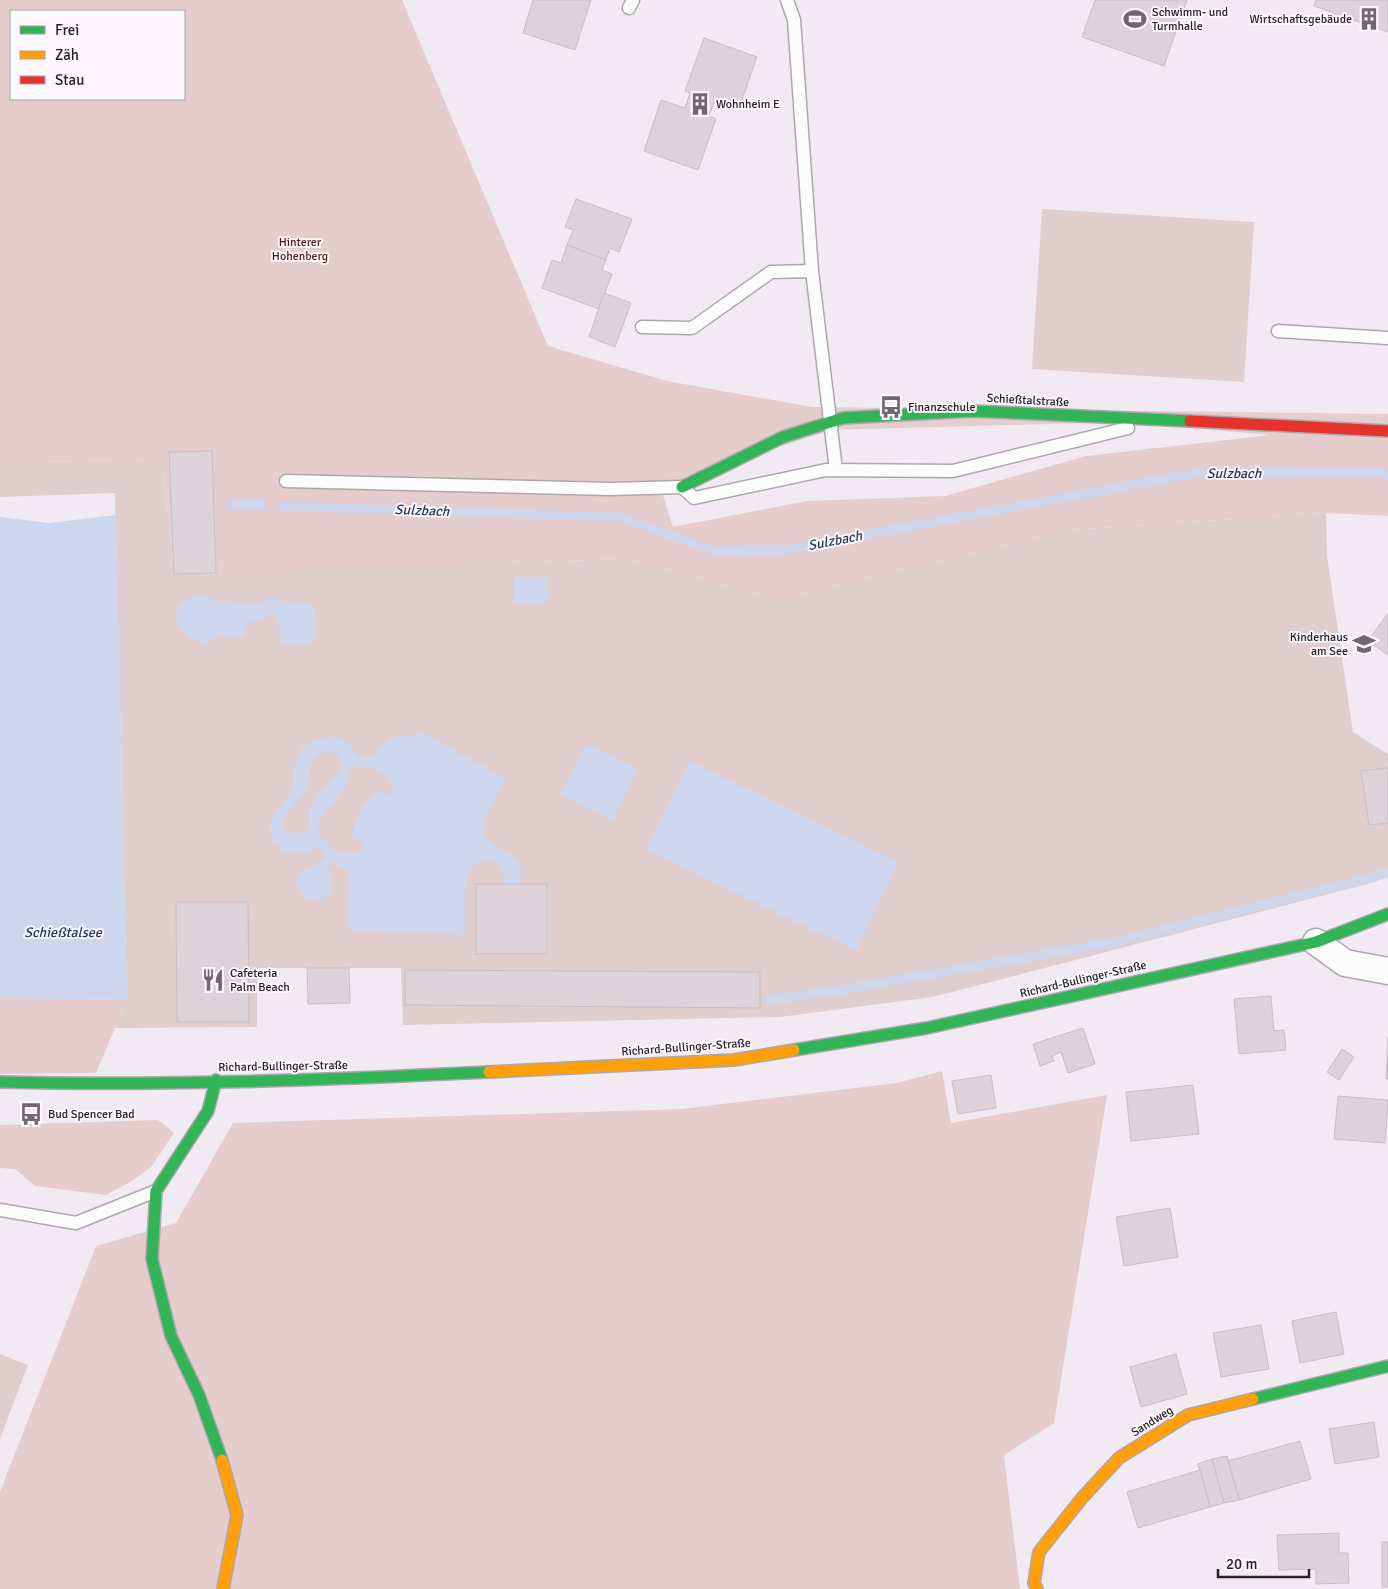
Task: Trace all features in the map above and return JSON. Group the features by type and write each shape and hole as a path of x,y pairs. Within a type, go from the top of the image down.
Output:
{"street":[{"name":"Schießtalstraße","path":"682,487 783,437 843,418 972,411 1388,431"},
{"name":"Richard-Bullinger-Straße","path":"0,1082 92,1084 216,1080 322,1080 734,1060 927,1028 1316,942 1388,914"},
{"path":"1316,942 1345,963 1388,971"},
{"path":"216,1080 208,1111 156,1190 152,1259 171,1336 199,1396 226,1471 237,1515 223,1589"},
{"name":"Sandweg","path":"1036,1589 1034,1584 1039,1552 1082,1498 1119,1458 1188,1415 1388,1366"}],"lane":[{"path":"787,0 794,20 812,271 836,470"},
{"path":"642,327 692,328 771,272 812,271"},
{"path":"1278,331 1388,338"},
{"path":"286,481 611,488 682,487 694,498 826,470 953,471 1157,420"},
{"path":"0,1210 76,1223 156,1190"}],"shaded area":[{"path":"1042,209 1254,222 1244,382 1032,369"},
{"path":"162,459 174,574 623,559 780,599 1071,530 1326,513 1327,556 1353,732 1388,754 1388,875 1375,882 933,997 780,1017 403,1025 401,968 257,968 257,1027 115,1028 127,1000 115,493 0,497 0,463"},
{"path":"0,1354 28,1365 0,1439"}],"green space":[{"name":"Hinterer Hohenberg","path":"0,0 402,0 548,346 667,381 812,407 1388,414 1388,516 1326,513 1071,530 780,599 623,559 216,573 212,451 170,452 174,574 162,459 0,463","holes":["1122,422 1271,435 1086,456 945,496 807,501 673,527 660,486 831,430"]},
{"path":"0,998 127,1000 96,1073 0,1074"},
{"path":"942,1071 951,1123 1107,1095 1054,1423 1004,1455 1020,1589 0,1589 0,1492 96,1246 176,1223 233,1123 681,1109 897,1083"},
{"path":"158,1120 174,1133 151,1167 132,1181 106,1195 35,1186 15,1169 0,1168 0,1125"}],"water":[{"name":"Schießtalsee","path":"116,515 127,1000 0,998 0,517 49,523"},
{"path":"514,577 548,577 547,603 513,603"},
{"path":"197,596 209,596 215,601 231,601 247,606 255,606 271,597 282,601 309,604 314,607 315,633 313,638 305,644 289,646 282,640 276,615 270,613 265,618 248,623 245,635 238,639 217,636 203,644 186,634 176,620 179,606 186,600"},
{"path":"422,733 506,778 483,822 483,830 491,842 516,861 521,870 520,884 502,885 503,873 498,864 493,862 483,861 473,866 466,883 465,935 348,930 349,871 331,862 328,873 332,880 330,894 317,901 304,897 295,883 302,870 317,865 325,857 316,845 307,853 285,851 272,842 271,823 292,787 297,757 302,748 311,741 334,737 348,743 357,757 372,757 391,738","holes":["330,752 338,756 341,768 313,801 307,831 299,833 288,832 282,824 287,812 306,792 310,778 310,765 317,755","349,767 370,768 381,772 386,775 394,787 386,797 381,790 368,800 360,811 355,825 353,840 365,839 360,852 353,854 341,853 331,847 318,831 321,818 346,786"]},
{"path":"585,744 637,769 613,820 560,795"},
{"path":"689,761 899,862 856,951 646,849"}],"building":[{"path":"533,0 591,0 575,50 523,33"},
{"name":"Schwimm- und Turmhalle","path":"1095,0 1187,0 1164,66 1082,37"},
{"name":"Wirtschaftsgebäude","path":"1316,0 1388,0 1388,32 1314,6"},
{"name":"Wohnheim E","path":"704,38 757,57 739,108 715,100 709,116 716,119 698,170 644,151 661,100 685,108 690,93 685,91"},
{"path":"576,199 632,219 619,252 610,248 606,260 567,245 573,230 565,227"},
{"path":"567,245 606,260 602,270 612,274 599,309 542,288 552,260 561,263"},
{"path":"604,293 631,303 615,347 589,337"},
{"path":"212,451 216,573 174,574 169,452"},
{"path":"1388,613 1388,655 1368,641"},
{"path":"1388,768 1388,823 1369,825 1361,771"},
{"path":"476,884 547,884 547,954 476,954"},
{"name":"Cafeteria Palm Beach","path":"176,902 248,902 249,1022 177,1022"},
{"path":"307,968 349,968 350,1003 308,1004"},
{"path":"405,970 760,972 760,1008 405,1005"},
{"path":"1271,996 1274,1031 1284,1030 1286,1050 1239,1054 1234,999"},
{"path":"1083,1028 1095,1064 1068,1073 1061,1052 1052,1056 1054,1061 1040,1066 1033,1044"},
{"path":"1388,1037 1388,1079 1386,1079"},
{"path":"1342,1049 1354,1057 1339,1080 1327,1072"},
{"path":"991,1075 996,1108 958,1114 952,1081"},
{"path":"1193,1085 1199,1134 1131,1141 1126,1092"},
{"path":"1338,1096 1388,1100 1385,1143 1334,1139"},
{"path":"1170,1208 1178,1257 1124,1266 1116,1217"},
{"path":"1336,1312 1344,1354 1300,1363 1292,1321"},
{"path":"1261,1325 1269,1369 1221,1377 1213,1333"},
{"path":"1176,1354 1187,1394 1141,1407 1130,1367"},
{"path":"1374,1422 1379,1457 1335,1464 1329,1429"},
{"path":"1300,1441 1311,1479 1239,1500 1228,1461"},
{"path":"1227,1456 1239,1500 1224,1503 1212,1459"},
{"path":"1212,1459 1224,1503 1210,1507 1198,1464"},
{"path":"1200,1470 1210,1507 1138,1528 1127,1492"},
{"path":"1339,1533 1339,1553 1348,1553 1349,1583 1316,1584 1316,1569 1279,1570 1277,1535"},
{"path":"1382,1542 1388,1542 1388,1587 1382,1587"}],"waterway":[{"name":"Sulzbach","path":"282,506 621,517 713,551 784,550 1196,473 1375,472 1388,475"},
{"name":"Sulzbach","path":"230,504 264,505"},
{"path":"768,1000 834,991 1120,941 1388,873"}],"traffic: fast":[{"path":"682,487 783,437 843,418 972,411 1190,421"},
{"path":"794,1050 927,1028 1316,942 1388,914"},
{"path":"0,1082 245,1082 489,1072"},
{"path":"216,1080 208,1111 156,1191 152,1259 171,1336 199,1395 222,1460"},
{"path":"1253,1399 1388,1366"}],"traffic: slow":[{"path":"489,1072 734,1060 794,1050"},
{"path":"1037,1589 1034,1583 1039,1552 1082,1498 1119,1458 1188,1415 1253,1399"},
{"path":"222,1460 237,1515 223,1589"}],"traffic: jam":[{"path":"1190,421 1388,431"}],"place":[{"name":"Schwimm- und Turmhalle","path":"1135,19"},
{"name":"Wirtschaftsgebäude","path":"1369,19"},
{"name":"Wohnheim E","path":"700,104"},
{"name":"Finanzschule","path":"891,407"},
{"name":"Kinderhaus am See","path":"1364,644"},
{"name":"Cafeteria Palm Beach","path":"213,980"},
{"name":"Bud Spencer Bad","path":"31,1114"}]}
